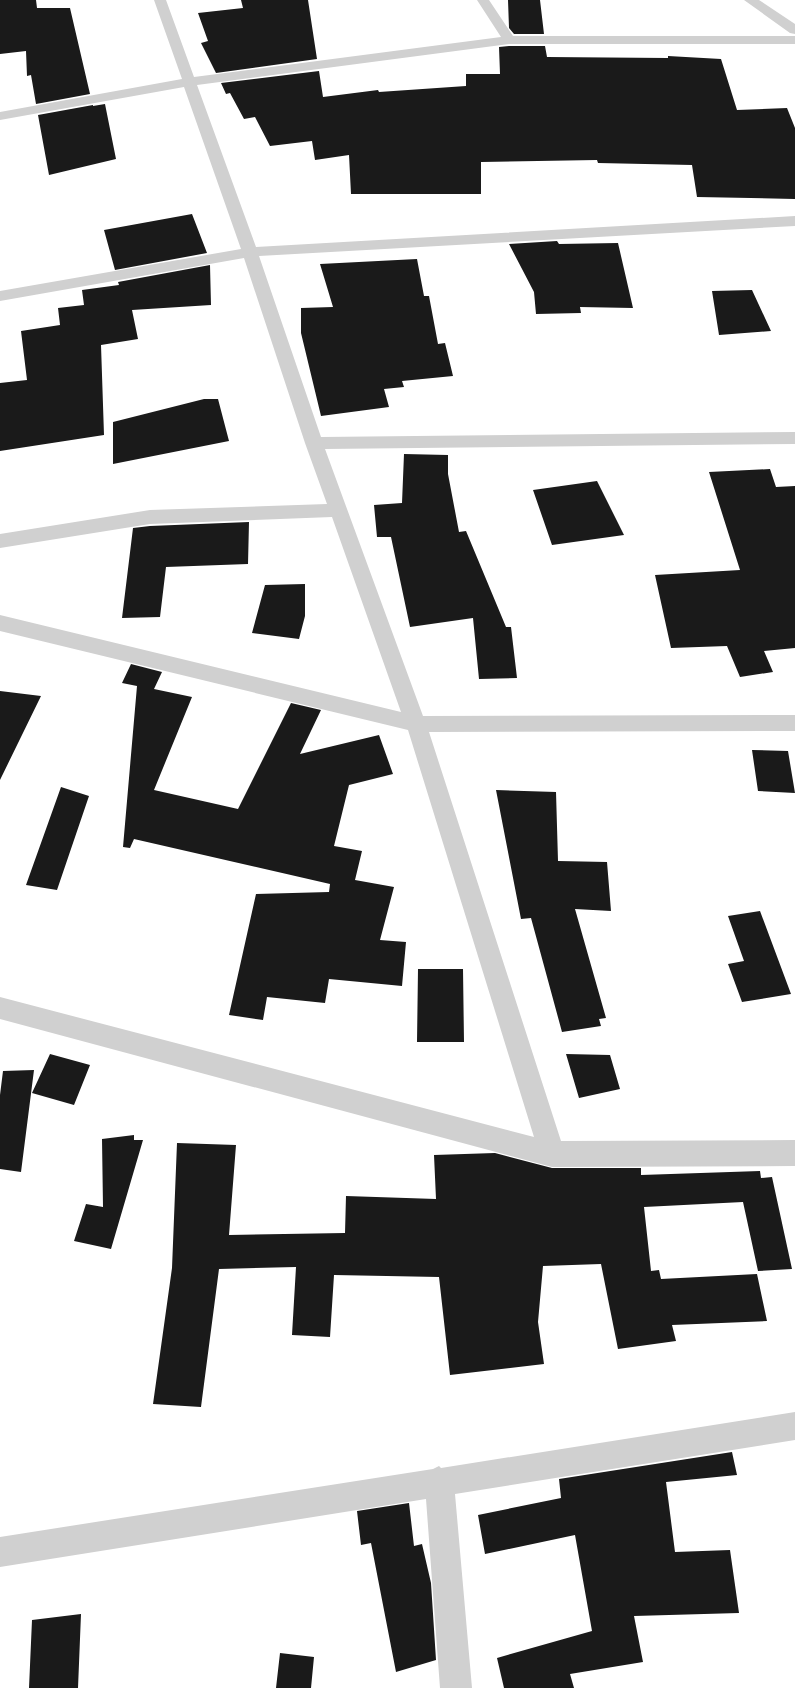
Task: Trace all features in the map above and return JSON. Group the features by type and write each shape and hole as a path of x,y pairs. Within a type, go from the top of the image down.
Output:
{"street":[{"path":"160,0 250,252 314,443 416,724 552,1154"},
{"path":"483,0 509,40"},
{"path":"750,0 795,30"},
{"path":"0,116 189,82 509,40 795,40"},
{"path":"0,296 250,252 795,221"},
{"path":"314,443 795,438"},
{"path":"0,541 150,517 339,510"},
{"path":"0,623 416,724 795,723"},
{"path":"0,1008 552,1154 795,1153"},
{"path":"0,1552 439,1481 795,1426"},
{"path":"439,1481 456,1688"}],"building":[{"path":"0,0 36,0 37,8 70,8 90,94 36,104 31,75 27,76 26,51 0,54"},
{"path":"241,0 308,0 317,59 216,73 201,43 208,41 198,13 243,8"},
{"path":"508,0 540,0 544,34 514,34 509,28"},
{"path":"545,46 547,57 668,58 668,56 721,59 737,110 787,108 795,128 795,199 697,197 692,165 598,163 597,160 481,162 481,194 351,194 349,155 315,160 312,141 270,146 255,117 244,119 230,93 226,94 221,83 319,71 323,97 378,90 379,92 466,86 466,74 500,74 499,47"},
{"path":"105,104 116,159 49,175 38,115"},
{"path":"192,214 207,253 115,270 104,230"},
{"path":"557,241 559,244 618,243 633,308 580,307 581,313 536,314 534,292 509,244"},
{"path":"417,259 424,296 429,296 438,344 445,343 453,376 402,381 404,387 384,389 389,407 321,416 301,333 301,308 333,307 320,264"},
{"path":"210,265 211,305 132,310 138,339 101,345 104,435 0,451 0,383 27,380 21,331 60,325 58,308 84,305 82,290 119,285 118,282"},
{"path":"752,290 771,331 719,335 712,291"},
{"path":"204,399 218,399 229,441 113,464 113,422"},
{"path":"404,454 448,455 448,474 459,532 466,531 506,627 511,627 517,678 479,679 473,618 410,627 391,537 377,537 374,505 402,503"},
{"path":"770,469 776,487 795,486 795,648 764,651 773,672 740,677 727,646 671,648 655,575 740,570 709,472"},
{"path":"597,481 624,535 552,545 533,490"},
{"path":"249,522 248,564 166,567 160,617 122,618 133,528"},
{"path":"305,584 305,616 299,639 252,633 265,585"},
{"path":"131,664 162,672 154,689 192,697 154,790 238,809 291,703 321,710 300,754 379,735 393,774 349,785 334,846 362,851 355,880 394,887 380,940 406,942 402,986 329,979 325,1003 267,997 263,1020 229,1015 256,894 329,892 330,884 134,839 130,848 123,847 137,686 122,683"},
{"path":"0,691 41,696 0,780"},
{"path":"752,750 788,751 795,793 758,791"},
{"path":"61,787 89,796 57,890 26,885"},
{"path":"496,790 556,792 558,861 607,862 611,911 575,909 606,1018 599,1019 601,1026 562,1032 531,918 521,919"},
{"path":"760,911 791,994 742,1002 728,964 744,961 728,916"},
{"path":"418,969 463,969 464,1042 417,1042"},
{"path":"50,1054 90,1065 74,1105 32,1093"},
{"path":"566,1054 610,1055 620,1089 579,1098"},
{"path":"34,1070 21,1172 0,1169 0,1095 3,1071"},
{"path":"134,1135 134,1140 143,1140 111,1249 74,1241 86,1204 103,1207 102,1139"},
{"path":"177,1143 236,1145 229,1235 345,1233 346,1196 436,1199 434,1155 495,1153 552,1168 641,1168 641,1175 760,1171 761,1178 772,1177 792,1269 758,1271 743,1202 644,1207 651,1271 659,1270 661,1279 757,1274 767,1321 672,1325 676,1341 618,1349 601,1264 543,1266 538,1322 544,1364 450,1375 439,1277 334,1275 330,1337 292,1335 296,1267 219,1269 201,1407 153,1404 172,1268"},
{"path":"732,1452 737,1475 666,1482 675,1552 730,1550 739,1613 634,1616 643,1662 570,1674 574,1688 504,1688 497,1658 592,1631 575,1535 485,1554 478,1515 561,1498 559,1479"},
{"path":"409,1503 414,1546 422,1544 431,1583 436,1660 396,1672 371,1543 361,1545 357,1511"},
{"path":"81,1614 78,1688 29,1688 32,1620"},
{"path":"280,1653 314,1657 311,1688 276,1688"}]}
